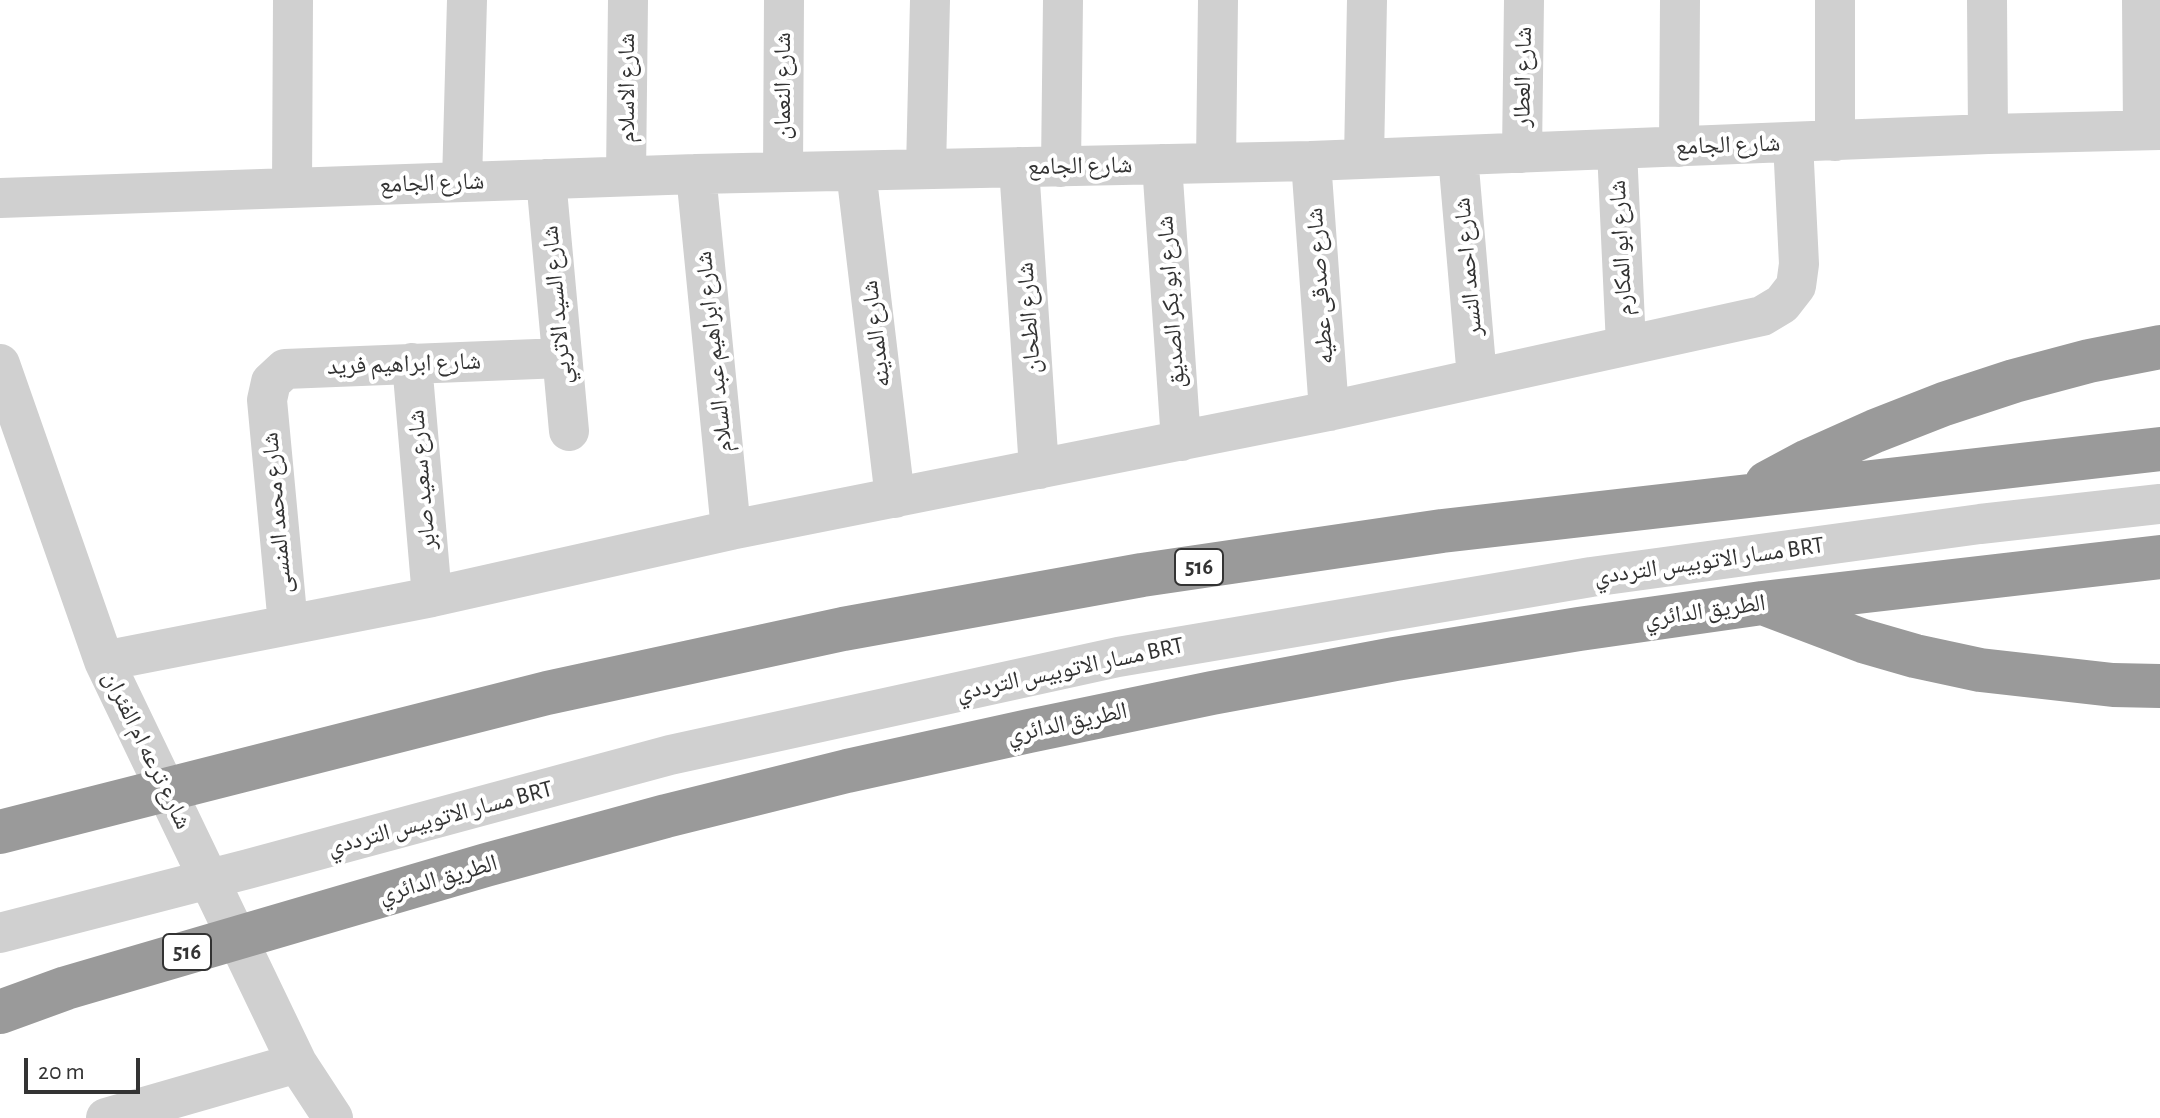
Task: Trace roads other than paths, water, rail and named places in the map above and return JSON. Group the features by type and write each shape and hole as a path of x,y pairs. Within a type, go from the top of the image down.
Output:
{"highway":[{"path":"1744,496 1808,461 1944,404 2089,361 2160,347"},
{"name":"516","path":"7,830 547,693 891,621 1142,575 1411,535 2160,449"},
{"name":"الطريق الدائري","path":"0,1012 66,988 486,865 847,771 1029,731 1395,659 1579,629 1762,603 2160,557"},
{"path":"1762,603 1863,641 1980,670 2099,684 2160,686"}],"street":[{"path":"292,188 293,0"},
{"path":"462,182 467,0"},
{"name":"شارع الاسلام","path":"626,176 628,0"},
{"name":"شارع النعمان","path":"783,172 784,0"},
{"path":"926,169 930,0"},
{"path":"1061,167 1063,0"},
{"path":"1216,163 1218,0"},
{"path":"1364,159 1367,0"},
{"name":"شارع العطار","path":"1522,153 1524,0"},
{"path":"1679,147 1680,0"},
{"path":"1835,0 1835,141"},
{"path":"1987,0 1988,134"},
{"path":"2142,0 2151,130"},
{"name":"شارع الجامع","path":"0,198 696,174 1311,161 2151,130"},
{"path":"104,661 432,597 731,530 1329,411 1762,316 1782,304 1796,286 1799,264 1793,142"},
{"name":"شارع ابو المكارم","path":"1617,150 1626,345"},
{"name":"شارع احمد النسر","path":"1458,156 1477,378"},
{"name":"شارع صدقى عطيه","path":"1311,161 1329,411"},
{"name":"شارع ابو بكر الصديق","path":"1162,164 1181,441"},
{"name":"شارع الطحان","path":"1019,167 1039,469"},
{"name":"شارع المدينه","path":"856,171 895,498"},
{"name":"شارع ابراهيم عبد السلام","path":"696,174 731,530"},
{"name":"شارع السيد الاتربي","path":"546,179 569,431"},
{"name":"شارع ابراهيم فريد","path":"267,400 271,382 285,369 562,358"},
{"name":"شارع سعيد صابر","path":"412,363 432,597"},
{"name":"شارع ترعه ام الفئران","path":"0,364 104,661 297,1063 333,1118"},
{"name":"شارع محمد المنسى","path":"267,400 288,625"},
{"name":"مسار الاتوبيس الترددي BRT","path":"0,933 670,755 1118,657 1591,577 1980,524 2160,504"},
{"path":"106,1118 185,1107 297,1063"}]}
